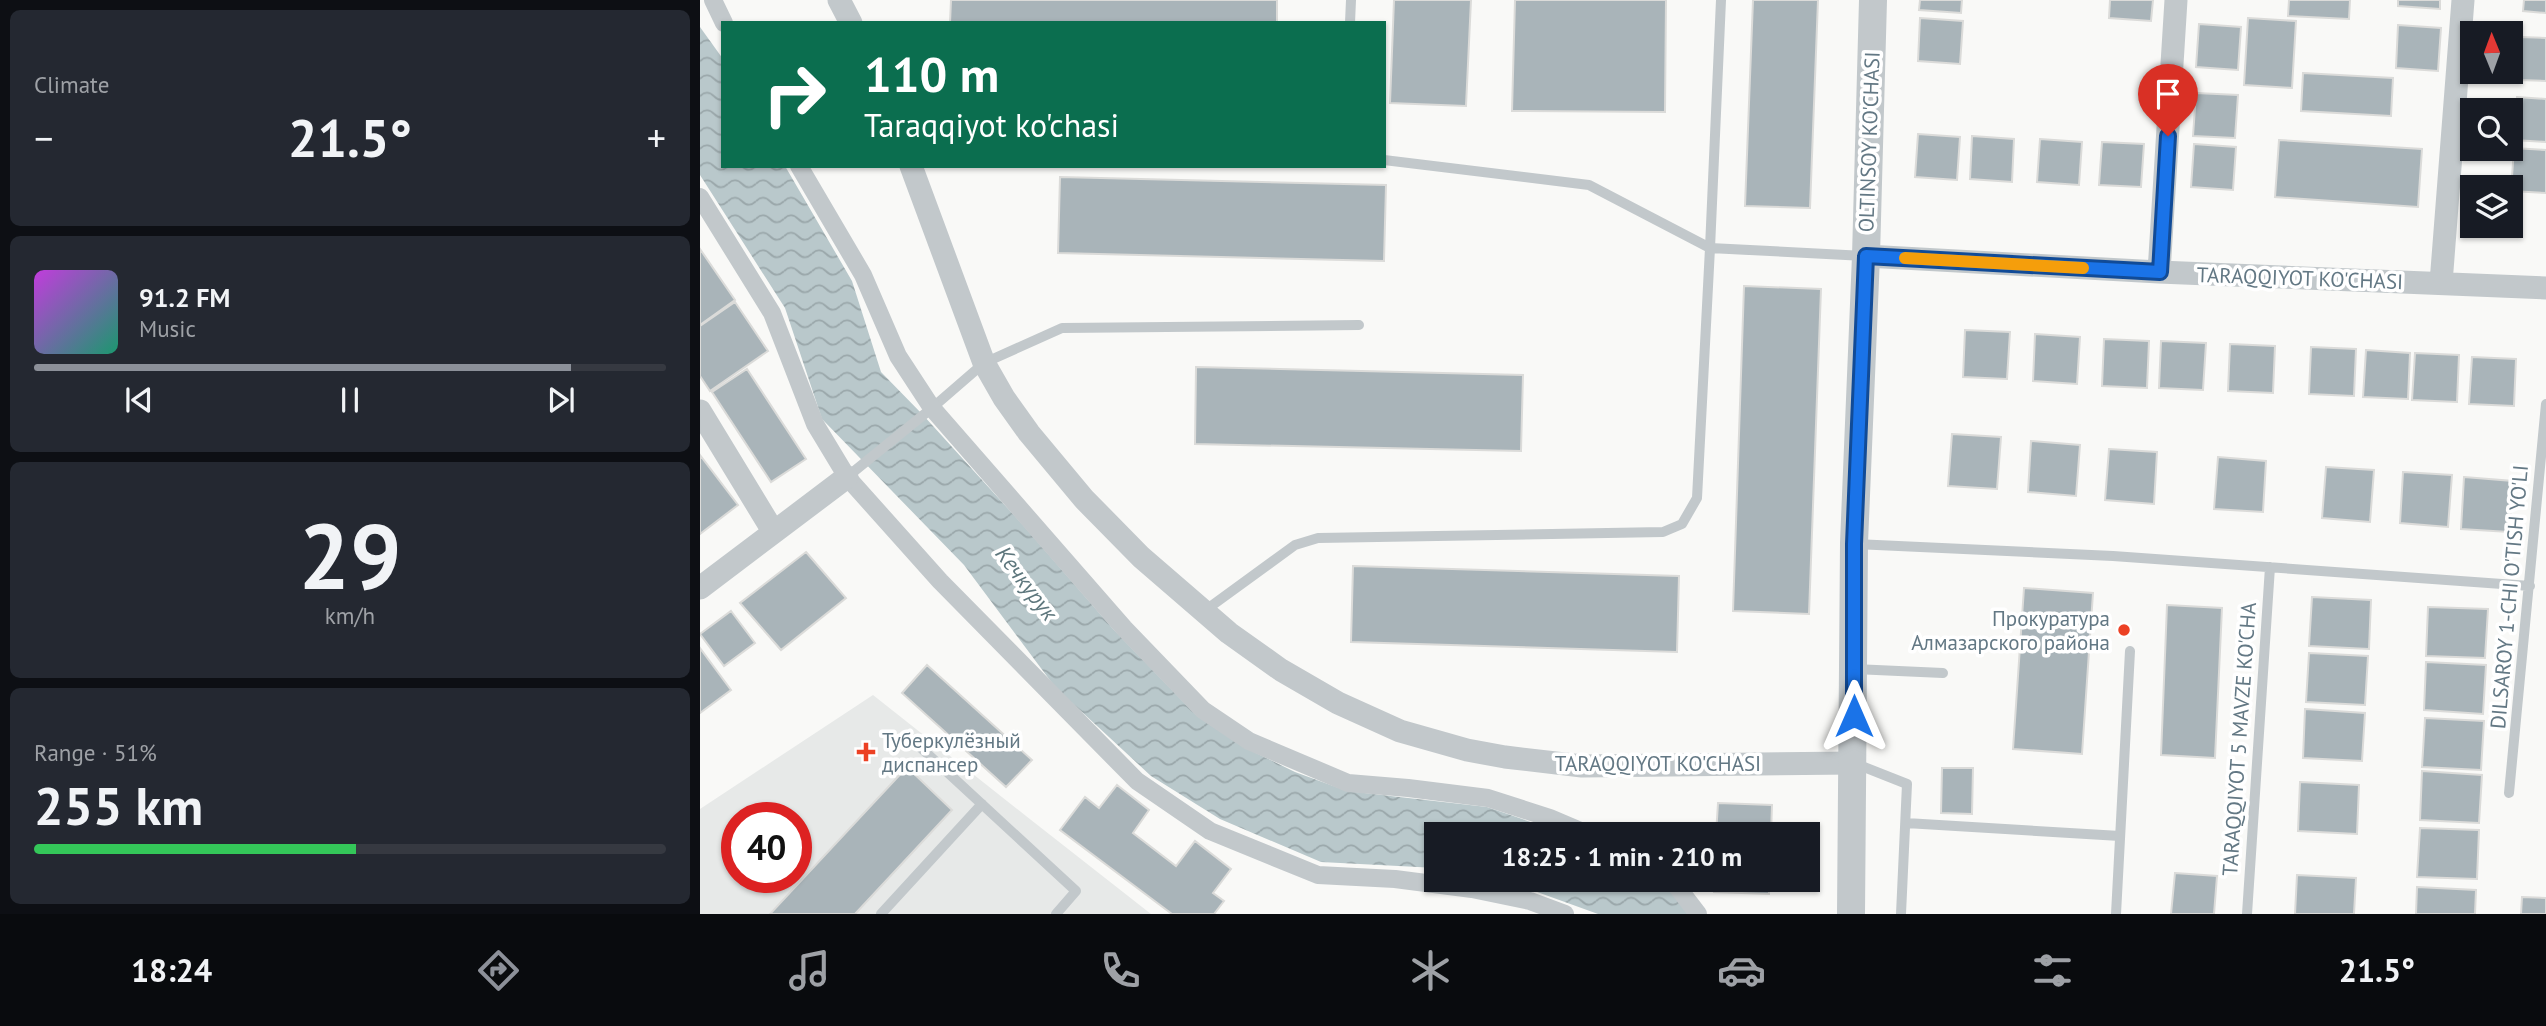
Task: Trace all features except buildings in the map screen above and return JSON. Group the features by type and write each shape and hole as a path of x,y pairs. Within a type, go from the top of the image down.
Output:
{"street":[{"path":"713,0 723,21"},
{"path":"839,0 850,21"},
{"name":"OLTINSOY KO'CHASI","path":"1851,914 1854,544 1873,0"},
{"path":"2160,272 2176,0"},
{"path":"2441,283 2463,0"},
{"path":"800,168 863,275 898,356 932,408 1124,628 1203,710 1249,741 1348,783 1488,798 1559,822"},
{"name":"TARAQQIYOT KO'CHASI","path":"912,168 984,363 1004,398 1029,433 1084,499 1141,557 1265,660 1338,703 1399,731 1467,750 1582,766 1854,763"},
{"path":"700,197 772,313 815,424 847,477 940,581 1137,781 1210,831 1318,875 1395,879 1472,889 1530,901 1565,914"},
{"name":"TARAQQIYOT KO'CHASI","path":"1866,256 2160,272 2546,288"},
{"path":"700,411 773,531"},
{"path":"700,588 847,477"},
{"path":"1681,892 1698,914"}],"lane":[{"path":"1350,21 1351,0"},
{"path":"1203,611 1295,545 1318,538 1663,532 1682,524 1697,498 1721,0"},
{"path":"1386,160 1589,185 1710,248 1866,256"},
{"path":"847,477 984,363 1062,328 1359,326"},
{"name":"DILSAROY 1-CHI O'TISH YO'LI","path":"2509,793 2530,586 2542,509 2546,404"},
{"path":"1854,544 2113,556 2530,586"},
{"name":"TARAQQIYOT 5 MAVZE KO'CHA","path":"2247,914 2270,567"},
{"path":"2116,914 2130,650"},
{"path":"1854,669 1943,673"},
{"path":"907,735 1076,891 1056,914"},
{"path":"1854,763 1908,784 1901,914"},
{"path":"881,914 982,804"},
{"path":"1906,823 2120,836"}],"shaded area":[{"name":"Туберкулёзный диспансер","path":"873,695 1151,914 700,914 700,809"}],"water":[{"name":"Кечкурук","path":"700,27 721,56 721,168 786,168 852,281 881,372 1022,524 1114,630 1197,716 1242,746 1295,772 1347,791 1487,807 1531,822 1424,822 1424,867 1321,862 1220,819 1151,776 1055,687 964,565 822,419 785,308 700,175"},
{"path":"1537,892 1671,892 1688,914 1598,914"}],"slow traffic":[{"path":"1905,258 2083,268"}],"place":[{"name":"Прокуратура Алмазарского района","path":"2124,630"},
{"name":"Туберкулёзный диспансер","path":"866,752"}],"route":[{"path":"1854,716 1854,544 1866,256 2160,272 2168,136"}]}
